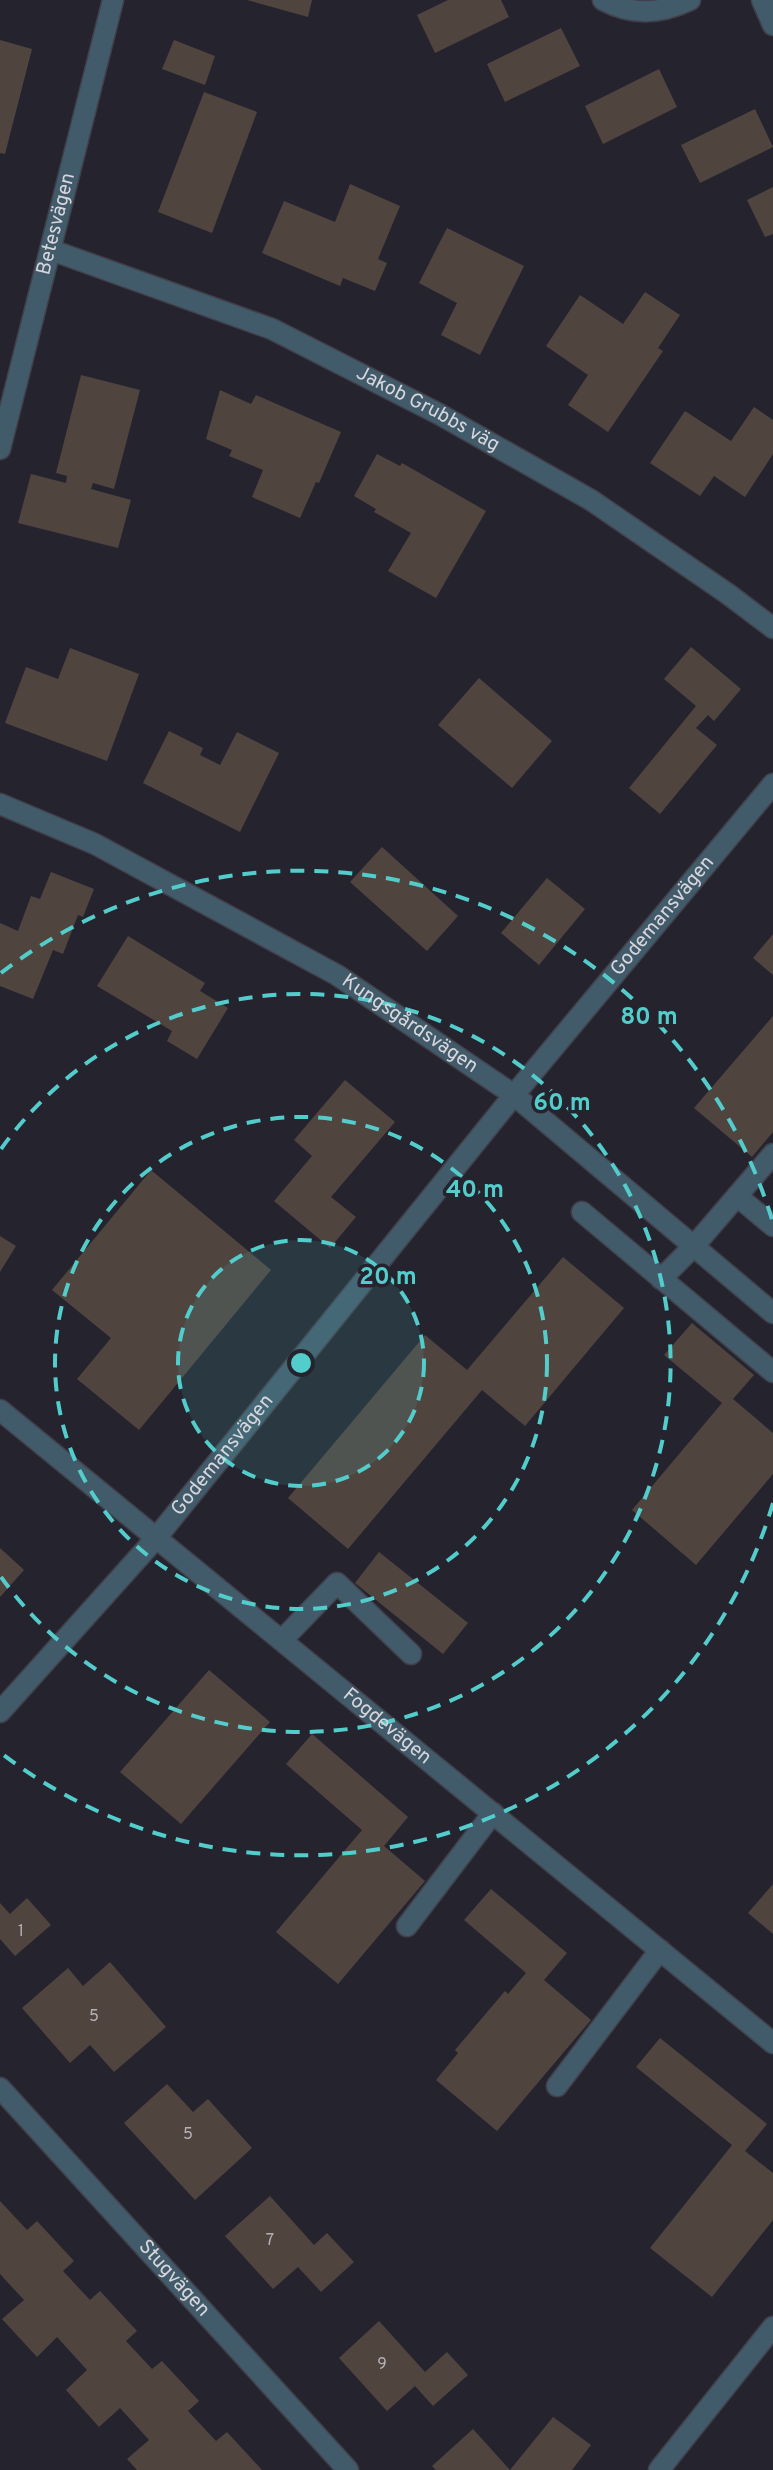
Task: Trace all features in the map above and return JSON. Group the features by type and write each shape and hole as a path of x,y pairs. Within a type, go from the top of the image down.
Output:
{"street":[{"name":"Betesvägen","path":"0,449 113,0"},
{"path":"603,0 636,13 669,10 690,0"},
{"path":"762,0 773,25"},
{"name":"Jakob Grubbs väg","path":"51,250 272,329 439,414 591,500 773,628"},
{"name":"Godemansvägen","path":"0,1712 157,1537 514,1095 773,784"},
{"name":"Kungsgårdsvägen","path":"0,804 95,844 337,975 514,1095 773,1313"},
{"path":"661,1279 694,1246 773,1154"},
{"path":"737,1196 773,1226"},
{"path":"582,1212 773,1372"},
{"name":"Fogdevägen","path":"0,1410 773,2043"},
{"path":"282,1640 337,1583 411,1654"},
{"path":"407,1926 493,1813"},
{"path":"557,2086 660,1950"},
{"name":"Stugvägen","path":"0,2088 348,2470"},
{"path":"659,2470 773,2327"}],"building":[{"path":"247,0 312,0 308,17"},
{"path":"448,0 501,0 509,17 435,53 417,15"},
{"path":"561,28 580,66 505,102 487,64"},
{"path":"0,40 32,49 5,154 0,153"},
{"path":"174,40 215,56 205,85 162,69"},
{"path":"659,69 677,107 603,144 585,106"},
{"path":"204,92 257,112 212,233 158,212"},
{"path":"755,109 773,147 700,183 681,145"},
{"path":"350,184 400,206 378,259 387,263 375,291 343,278 340,286 262,253 284,201 335,222"},
{"path":"773,187 773,234 765,237 747,200"},
{"path":"447,228 524,266 480,355 441,335 457,303 419,283"},
{"path":"645,292 680,315 658,348 663,351 608,432 568,405 588,375 546,346 580,295 623,324"},
{"path":"81,375 140,390 114,489 93,483 91,489 131,500 118,548 18,523 31,474 66,483 67,476 56,473"},
{"path":"220,390 251,404 256,395 341,432 300,518 252,497 263,470 229,456 232,450 206,439"},
{"path":"754,407 773,420 773,454 745,497 714,476 700,496 650,463 685,411 731,441"},
{"path":"377,454 400,466 402,463 486,511 436,598 388,571 411,533 374,512 376,509 354,496"},
{"path":"691,647 741,689 714,721 708,715 696,728 717,745 660,814 629,788 696,706 664,679"},
{"path":"70,648 139,674 107,761 5,723 26,667 58,679"},
{"path":"479,678 552,741 512,788 438,725"},
{"path":"169,731 203,748 200,755 220,765 237,732 279,753 240,832 143,783"},
{"path":"382,847 458,916 427,951 350,882"},
{"path":"51,872 94,889 83,917 78,915 63,954 53,950 33,999 0,986 0,923 18,931 31,896 40,899"},
{"path":"547,878 585,909 539,965 501,933"},
{"path":"773,934 773,975 753,958"},
{"path":"128,936 205,983 200,991 228,1008 197,1059 167,1041 172,1031 97,986"},
{"path":"773,1016 773,1132 752,1157 694,1108"},
{"path":"345,1080 395,1122 331,1197 356,1217 330,1248 274,1201 312,1156 294,1140"},
{"path":"151,1170 271,1270 139,1430 77,1379 111,1338 52,1290"},
{"path":"0,1236 16,1246 0,1272"},
{"path":"563,1257 624,1308 525,1426 482,1390 348,1549 288,1498 425,1335 467,1370"},
{"path":"692,1323 754,1375 733,1399 773,1433 773,1474 696,1565 632,1510 722,1403 664,1355"},
{"path":"0,1548 24,1570 0,1597"},
{"path":"379,1552 468,1623 443,1654 355,1583"},
{"path":"209,1670 270,1722 181,1824 120,1772"},
{"path":"312,1734 408,1817 384,1846 425,1881 338,1984 276,1932 362,1830 286,1764"},
{"path":"773,1884 773,1934 748,1913"},
{"path":"491,1889 567,1953 544,1980 591,2020 497,2131 436,2080 458,2053 455,2050 505,1991 508,1994 526,1973 464,1920"},
{"path":"27,1898 51,1925 15,1956 0,1939 0,1903 10,1914"},
{"path":"110,1962 166,2027 114,2072 90,2045 70,2063 22,2008 68,1968 83,1986"},
{"path":"660,2038 767,2124 745,2151 773,2173 773,2220 712,2297 650,2248 732,2145 636,2067"},
{"path":"167,2084 193,2112 208,2099 252,2148 195,2200 124,2123"},
{"path":"270,2196 314,2245 327,2233 354,2262 321,2292 298,2267 273,2289 225,2236"},
{"path":"0,2201 27,2230 37,2221 74,2261 63,2271 90,2300 100,2291 137,2331 126,2341 152,2369 162,2361 199,2401 188,2411 216,2441 227,2432 262,2470 137,2470 127,2459 149,2440 120,2408 99,2427 66,2390 87,2370 57,2337 37,2357 2,2319 24,2300 0,2274"},
{"path":"379,2321 425,2372 447,2352 468,2375 433,2406 415,2386 387,2411 339,2358"},
{"path":"553,2417 591,2445 572,2470 510,2470"},
{"path":"473,2429 510,2470 436,2470 432,2466"}]}
